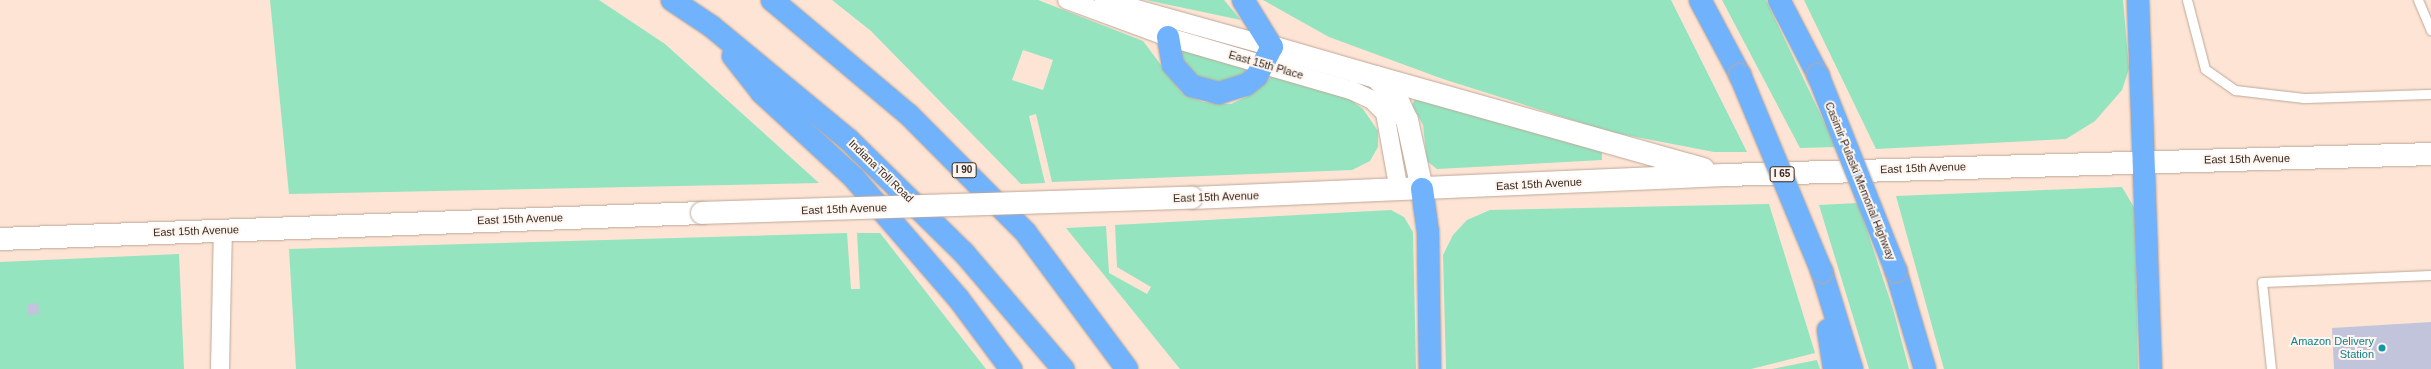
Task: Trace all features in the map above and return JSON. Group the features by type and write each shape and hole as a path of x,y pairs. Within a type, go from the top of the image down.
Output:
{"highway":[{"name":"Indiana Toll Road","path":"672,0 711,26 849,140 964,252 1063,369"},
{"name":"I 90","path":"772,0 909,115 1026,233 1126,369"},
{"path":"1168,37 1171,58 1181,77 1205,92 1233,92 1257,76 1269,56 1243,0"},
{"name":"I 65","path":"1700,0 1740,75 1825,282 1852,369"},
{"name":"Casimir Pulaski Memorial Highway","path":"1779,0 1818,75 1896,271 1925,369"},
{"path":"2138,0 2146,161 2151,369"},
{"path":"711,26 762,93 854,178 958,298 1011,369"},
{"path":"1422,189 1428,232 1430,369"},
{"path":"1825,282 1829,337 1834,369"}],"street":[{"name":"East 15th Place","path":"1067,0 1168,37 1376,77 1726,175"},
{"name":"East 15th Place","path":"1104,0 1269,56 1372,100 1385,113 1399,190"},
{"path":"1376,77 1397,99 1407,120 1422,189"},
{"name":"East 15th Avenue","path":"0,239 702,213 1192,198 1726,175 2146,161 2431,154"},
{"path":"220,369 222,230"}],"lane":[{"path":"2187,0 2205,69 2235,90 2304,98 2431,94"},
{"path":"2418,0 2431,30"},
{"path":"2271,369 2262,282 2431,275"}],"green space":[{"path":"270,0 599,0 665,44 819,183 289,194"},
{"path":"832,0 1038,0 1143,41 1182,93 1203,102 1231,104 1254,93 1272,76 1348,98 1363,109 1378,131 1378,147 1370,161 1352,170 1052,182 1036,114 1029,116 1045,183 1021,184 871,31","holes":["1023,50 1053,60 1043,90 1012,80"]},
{"path":"1146,0 1224,0 1241,20"},
{"path":"1263,0 1671,0 1747,152 1714,152 1610,132 1443,79 1329,37"},
{"path":"1722,0 1766,0 1836,147 1800,148"},
{"path":"1804,0 2123,0 2129,69 2122,90 2095,121 2066,139 1876,149"},
{"path":"1181,49 1247,69 1241,76 1223,82 1207,81 1197,77 1181,58"},
{"path":"1416,97 1602,152 1602,160 1437,169 1427,161 1423,125 1412,105"},
{"path":"2122,187 2135,209 2138,369 1944,369 1896,196"},
{"path":"1858,203 1893,309 1909,369 1869,369 1819,205"},
{"path":"1769,204 1815,353 1751,369 1446,369 1443,255 1453,235 1467,220 1490,210"},
{"path":"1391,210 1404,217 1413,232 1416,369 1180,369 1066,228 1106,226 1109,273 1147,294 1151,287 1117,267 1115,225"},
{"path":"847,233 851,289 860,289 857,233 880,233 986,369 296,369 289,249"},
{"path":"179,254 184,369 0,369 0,262"},
{"path":"1817,360 1820,369 1772,369"}],"building":[{"path":"38,303 39,314 28,315 28,304"},
{"name":"Amazon Delivery Station","path":"2431,322 2431,369 2334,369 2332,328"}],"place":[{"name":"Amazon Delivery Station","path":"2382,348"}]}
